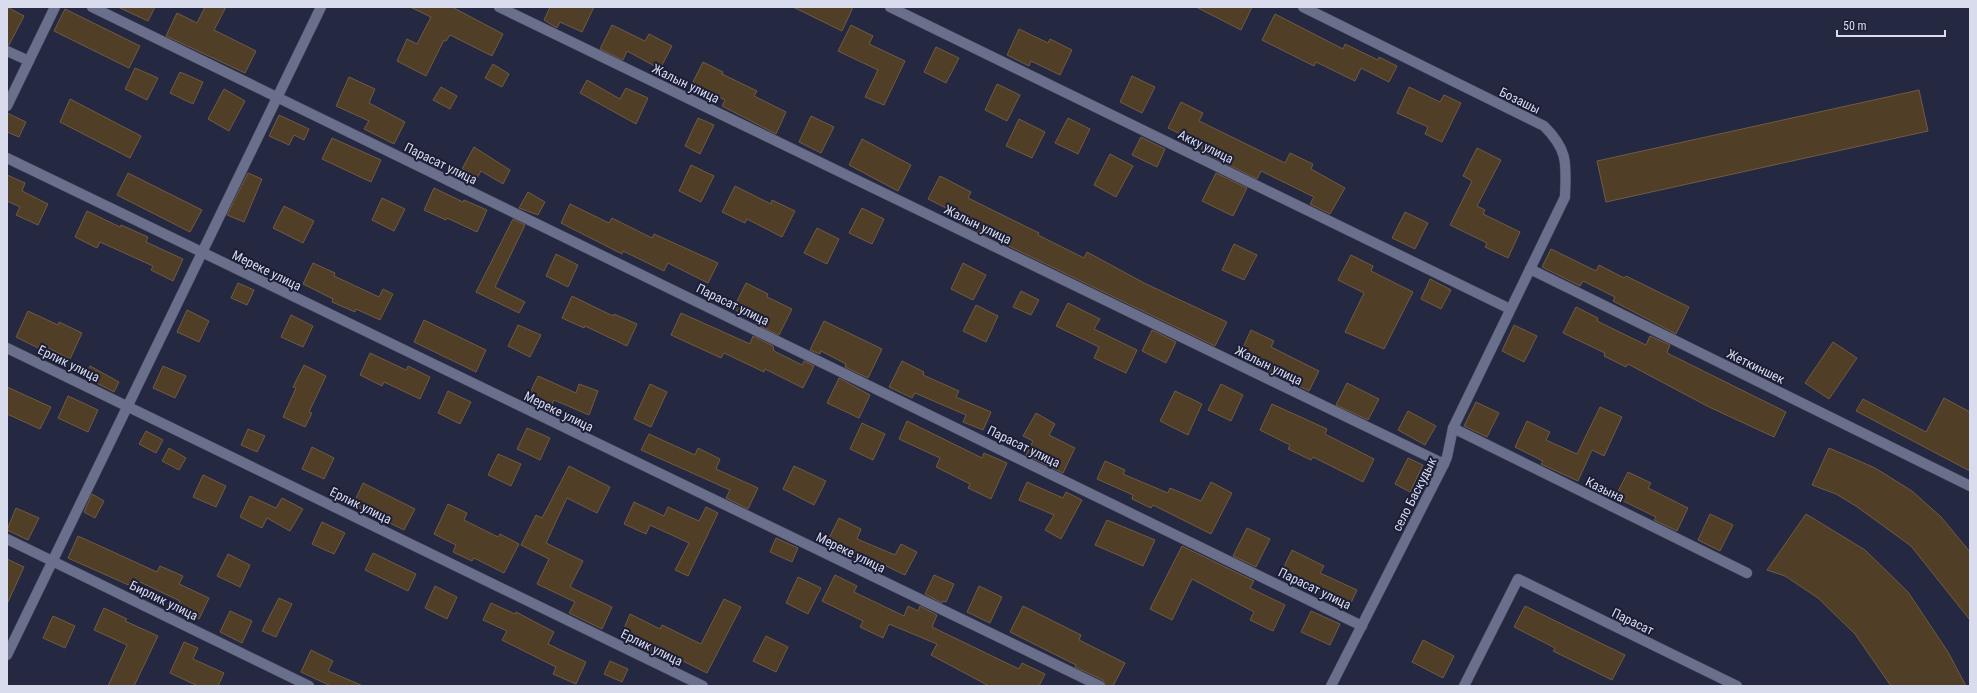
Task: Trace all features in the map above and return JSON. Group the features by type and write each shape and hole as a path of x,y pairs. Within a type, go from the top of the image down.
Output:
{"street":[{"path":"7,106 55,7"},
{"name":"Парасат улица","path":"92,7 1362,626"},
{"path":"7,655 321,7"},
{"name":"Жалын улица","path":"499,7 1444,464"},
{"name":"Акку улица","path":"890,7 1510,309"},
{"name":"Бозашы","path":"1303,7 1544,126 1558,140 1566,162 1565,197 1510,309"},
{"path":"7,51 29,61"},
{"name":"Мереке улица","path":"7,158 1100,686"},
{"name":"Жеткиншек","path":"1530,269 1970,486"},
{"name":"село Баскудык","path":"1331,686 1444,464 1447,457 1453,428 1510,309"},
{"name":"Ерлик улица","path":"7,348 703,686"},
{"name":"Казына","path":"1453,428 1747,573"},
{"name":"Бирлик улица","path":"7,539 53,560 309,686"},
{"name":"Парасат","path":"1464,686 1518,579 1737,686"}],"building":[{"path":"7,7 24,16 9,45 7,45"},
{"path":"118,7 155,7 148,21"},
{"path":"205,7 226,7 214,30 256,51 245,73 166,36 177,13 197,23"},
{"path":"410,7 452,7 503,34 492,56 450,35 446,41 444,40 426,76 397,61 407,39 417,44 431,17"},
{"path":"550,7 594,7 582,32 560,22 557,28 544,20"},
{"path":"793,7 853,7 842,31"},
{"path":"1196,7 1252,7 1241,30"},
{"path":"65,9 140,46 129,68 54,31"},
{"path":"1275,14 1343,49 1345,44 1378,60 1379,57 1397,66 1389,82 1361,68 1355,81 1316,62 1314,66 1262,40"},
{"path":"612,25 645,41 649,34 672,46 660,69 627,51 623,60 600,49"},
{"path":"851,25 873,36 869,44 905,61 884,105 865,97 878,70 838,51"},
{"path":"1019,29 1048,43 1050,39 1072,50 1060,75 1031,61 1029,66 1007,55"},
{"path":"936,47 959,58 946,83 924,72"},
{"path":"703,62 723,72 722,74 757,91 754,96 786,112 776,134 722,106 725,100 692,84"},
{"path":"493,64 509,74 502,87 485,78"},
{"path":"135,68 158,78 147,100 125,89"},
{"path":"180,72 203,82 193,104 170,93"},
{"path":"1132,76 1155,87 1142,113 1120,102"},
{"path":"349,77 375,89 369,103 405,122 394,144 364,129 369,121 336,106"},
{"path":"587,80 620,99 626,88 648,98 636,124 580,93"},
{"path":"997,84 1020,95 1007,121 985,110"},
{"path":"441,87 457,96 450,109 433,100"},
{"path":"1409,87 1440,102 1444,95 1461,103 1442,142 1425,134 1428,127 1397,113"},
{"path":"224,89 245,101 229,131 208,119"},
{"path":"1919,90 1928,131 1606,202 1597,161"},
{"path":"70,99 141,136 130,158 60,122"},
{"path":"1181,102 1203,113 1199,121 1285,163 1290,153 1313,164 1311,169 1345,188 1330,214 1310,204 1314,197 1261,171 1257,179 1201,151 1203,145 1168,128"},
{"path":"7,113 26,122 19,137 7,132"},
{"path":"279,115 309,129 304,140 294,135 289,145 269,136"},
{"path":"811,116 834,127 821,153 799,142"},
{"path":"698,118 714,125 700,154 685,146"},
{"path":"1068,118 1090,129 1078,154 1055,143"},
{"path":"1019,119 1045,132 1032,158 1006,146"},
{"path":"1141,137 1165,149 1157,167 1132,155"},
{"path":"332,138 381,160 371,182 322,159"},
{"path":"862,139 911,165 898,191 849,165"},
{"path":"474,147 510,170 503,184 481,171 477,178 462,169"},
{"path":"1477,148 1501,160 1477,206 1485,210 1483,214 1520,232 1508,258 1485,247 1487,243 1450,225 1472,181 1463,176"},
{"path":"1110,154 1133,166 1116,197 1094,185"},
{"path":"691,165 714,176 701,202 679,191"},
{"path":"128,173 202,210 190,232 117,195"},
{"path":"248,173 262,179 244,222 227,215"},
{"path":"1216,173 1247,188 1233,216 1202,201"},
{"path":"7,175 25,183 22,191 48,204 38,225 16,215 20,207 7,201"},
{"path":"940,176 971,192 968,198 1039,233 1038,235 1084,258 1087,252 1146,284 1227,322 1215,346 959,222 962,216 928,199"},
{"path":"735,186 771,204 772,200 795,211 782,237 747,219 745,223 722,212"},
{"path":"434,188 463,202 464,200 487,210 477,232 447,218 446,220 424,210"},
{"path":"528,192 545,202 538,215 519,208"},
{"path":"382,198 405,209 394,231 372,220"},
{"path":"570,204 609,223 612,218 652,238 654,234 718,263 708,283 668,263 664,271 623,251 622,254 561,223"},
{"path":"284,206 314,221 303,243 273,228"},
{"path":"862,208 884,219 872,244 849,233"},
{"path":"87,211 120,227 121,225 148,237 146,242 183,259 173,281 151,270 153,266 100,242 97,248 75,237"},
{"path":"1405,212 1428,223 1415,249 1392,238"},
{"path":"513,219 525,225 495,287 525,302 519,313 476,292"},
{"path":"817,228 839,239 827,264 804,253"},
{"path":"1234,244 1257,255 1244,280 1222,270"},
{"path":"1551,249 1596,271 1599,265 1624,278 1626,276 1689,307 1676,334 1613,301 1615,297 1583,281 1580,286 1542,267"},
{"path":"556,254 578,265 568,287 546,276"},
{"path":"1351,255 1373,266 1371,271 1413,292 1384,349 1345,332 1364,293 1338,280"},
{"path":"313,263 335,273 334,276 379,297 383,289 393,294 380,320 356,309 355,312 332,302 333,299 303,284"},
{"path":"963,263 986,275 973,300 951,289"},
{"path":"1430,279 1451,290 1441,309 1421,299"},
{"path":"238,283 254,290 247,305 231,298"},
{"path":"746,283 768,294 767,297 792,309 779,335 756,324 758,321 733,309"},
{"path":"1021,291 1039,300 1031,315 1013,307"},
{"path":"572,296 613,316 614,314 637,324 627,346 585,326 584,328 562,318"},
{"path":"1068,303 1100,319 1094,329 1137,350 1126,373 1094,358 1099,347 1056,326"},
{"path":"976,305 998,316 986,342 963,331"},
{"path":"1576,307 1598,318 1597,321 1646,345 1650,336 1670,345 1667,352 1669,354 1786,412 1774,437 1709,407 1628,364 1626,367 1604,356 1605,353 1563,333"},
{"path":"187,310 209,321 199,342 177,332"},
{"path":"28,311 58,325 59,322 82,333 70,359 40,344 38,348 16,337"},
{"path":"681,313 750,344 753,336 773,346 774,351 802,365 804,361 814,366 803,388 765,369 764,372 724,353 721,358 671,335"},
{"path":"291,315 313,326 303,347 281,337"},
{"path":"424,320 486,350 476,372 414,342"},
{"path":"824,321 882,349 868,378 845,367 846,364 821,351 820,354 810,350"},
{"path":"518,325 541,335 530,357 508,346"},
{"path":"1514,325 1537,336 1524,362 1502,351"},
{"path":"1152,330 1176,342 1166,363 1142,351"},
{"path":"1251,330 1274,341 1271,347 1319,371 1309,391 1239,356"},
{"path":"1833,342 1857,358 1829,399 1805,383"},
{"path":"370,353 406,370 408,366 430,377 420,399 384,382 382,386 360,375"},
{"path":"902,361 924,372 923,375 959,391 956,397 991,412 983,430 963,422 966,415 915,393 912,398 889,387"},
{"path":"304,365 326,376 309,412 312,413 305,427 283,417 296,388 293,387"},
{"path":"90,366 119,382 114,392 85,377"},
{"path":"163,366 186,376 175,398 153,388"},
{"path":"538,376 576,393 579,384 598,391 589,415 554,400 550,408 528,397"},
{"path":"839,378 870,395 859,418 827,403"},
{"path":"1347,383 1379,399 1368,420 1336,405"},
{"path":"650,384 667,392 651,427 634,419"},
{"path":"1221,384 1243,395 1231,421 1208,410"},
{"path":"7,387 51,407 40,429 7,414"},
{"path":"448,391 471,402 460,424 438,413"},
{"path":"1175,391 1202,404 1188,435 1160,421"},
{"path":"68,396 98,410 88,432 58,418"},
{"path":"1944,398 1970,412 1970,471 1856,411 1863,399 1926,432"},
{"path":"1476,402 1499,413 1487,437 1464,426"},
{"path":"1272,404 1327,429 1325,434 1374,459 1363,482 1313,457 1311,460 1288,449 1290,445 1260,430"},
{"path":"1600,407 1622,417 1604,456 1592,450 1578,481 1541,464 1543,461 1515,447 1527,421 1550,432 1546,440 1577,454"},
{"path":"1408,411 1436,426 1425,445 1398,430"},
{"path":"1036,413 1055,424 1049,435 1075,448 1063,473 1026,455 1033,441 1023,436"},
{"path":"907,421 982,458 984,453 1007,463 991,499 968,488 970,484 936,467 940,458 899,439"},
{"path":"862,423 885,434 873,460 850,449"},
{"path":"527,428 550,438 540,460 517,449"},
{"path":"248,429 265,436 257,452 241,445"},
{"path":"146,431 163,440 156,453 139,444"},
{"path":"649,434 695,455 698,448 720,459 716,469 758,488 748,509 726,498 730,490 641,450"},
{"path":"312,447 334,458 324,479 302,469"},
{"path":"169,448 186,458 179,470 162,461"},
{"path":"1829,448 1875,468 1912,491 1941,517 1970,552 1970,620 1911,546 1856,506 1836,494 1812,485"},
{"path":"498,454 521,464 511,486 488,475"},
{"path":"1408,458 1423,465 1410,492 1395,484"},
{"path":"1105,461 1125,470 1123,474 1168,493 1170,488 1201,501 1211,482 1232,493 1211,534 1153,505 1151,508 1132,499 1133,495 1097,479"},
{"path":"569,466 610,487 597,513 567,498 546,543 583,561 570,587 612,607 602,629 569,613 575,602 537,584 549,559 521,545 536,515 542,518"},
{"path":"794,466 826,481 814,505 783,489"},
{"path":"1628,472 1651,483 1648,488 1688,508 1677,531 1654,520 1656,517 1615,497"},
{"path":"203,475 226,486 216,507 193,497"},
{"path":"1027,482 1063,498 1066,492 1082,500 1061,539 1045,530 1054,515 1019,500"},
{"path":"363,483 415,509 404,530 353,505"},
{"path":"92,494 104,501 95,518 84,512"},
{"path":"250,496 276,508 282,498 303,509 290,531 267,518 262,528 240,517"},
{"path":"634,502 664,516 668,507 699,521 706,507 718,513 688,576 675,570 689,543 650,525 646,534 624,524"},
{"path":"448,504 467,513 464,520 498,537 500,534 519,544 504,573 474,558 472,561 453,552 456,545 434,534"},
{"path":"16,508 39,518 28,540 7,530"},
{"path":"1710,514 1733,525 1720,551 1698,540"},
{"path":"1806,514 1865,550 1908,592 1948,652 1966,686 1891,686 1855,634 1818,598 1785,576 1767,570"},
{"path":"839,518 861,529 857,539 895,555 901,544 917,552 905,575 882,564 880,570 826,544"},
{"path":"1107,520 1155,540 1143,566 1095,545"},
{"path":"322,522 345,533 334,554 312,544"},
{"path":"1247,528 1270,539 1256,567 1233,556"},
{"path":"78,536 157,572 160,566 183,576 179,584 209,598 199,619 177,609 180,601 136,580 133,587 68,558"},
{"path":"776,538 798,548 792,562 770,552"},
{"path":"1182,546 1254,581 1250,588 1285,605 1273,631 1250,620 1254,612 1192,579 1172,620 1150,609"},
{"path":"1292,550 1324,566 1320,573 1357,590 1350,605 1281,573"},
{"path":"373,553 416,574 408,591 365,570"},
{"path":"228,554 250,565 240,587 217,576"},
{"path":"7,559 24,567 7,604"},
{"path":"835,575 857,586 854,592 904,616 908,606 918,611 920,606 937,615 932,627 1019,669 1022,663 1045,674 1039,686 989,686 931,655 937,644 889,624 883,638 860,627 863,621 822,601"},
{"path":"934,575 954,584 946,602 943,601 942,603 925,594"},
{"path":"798,577 821,588 808,614 786,603"},
{"path":"435,586 457,597 447,619 425,608"},
{"path":"979,586 1002,597 990,623 967,612"},
{"path":"279,598 292,604 276,637 262,631"},
{"path":"724,599 741,607 707,673 675,657 672,662 620,638 630,614 660,629 662,625 701,644"},
{"path":"491,603 515,614 516,612 554,632 548,644 586,662 576,684 553,674 556,667 502,640 507,631 483,620"},
{"path":"1023,606 1081,635 1079,640 1125,663 1113,686 1106,686 1103,680 1075,667 1076,665 1010,632"},
{"path":"1525,606 1625,655 1612,680 1553,651 1555,648 1514,627"},
{"path":"104,608 127,619 125,621 158,636 134,686 108,686 127,645 94,630"},
{"path":"230,611 252,621 242,643 220,632"},
{"path":"1311,611 1340,624 1330,645 1301,632"},
{"path":"53,616 75,626 65,648 43,638"},
{"path":"766,636 788,647 776,672 753,661"},
{"path":"1423,640 1454,656 1443,678 1412,662"},
{"path":"184,642 198,648 193,659 224,673 218,686 198,686 170,673"},
{"path":"311,650 333,661 328,671 363,686 331,686 301,672"},
{"path":"610,661 628,669 622,682 604,674"}]}
